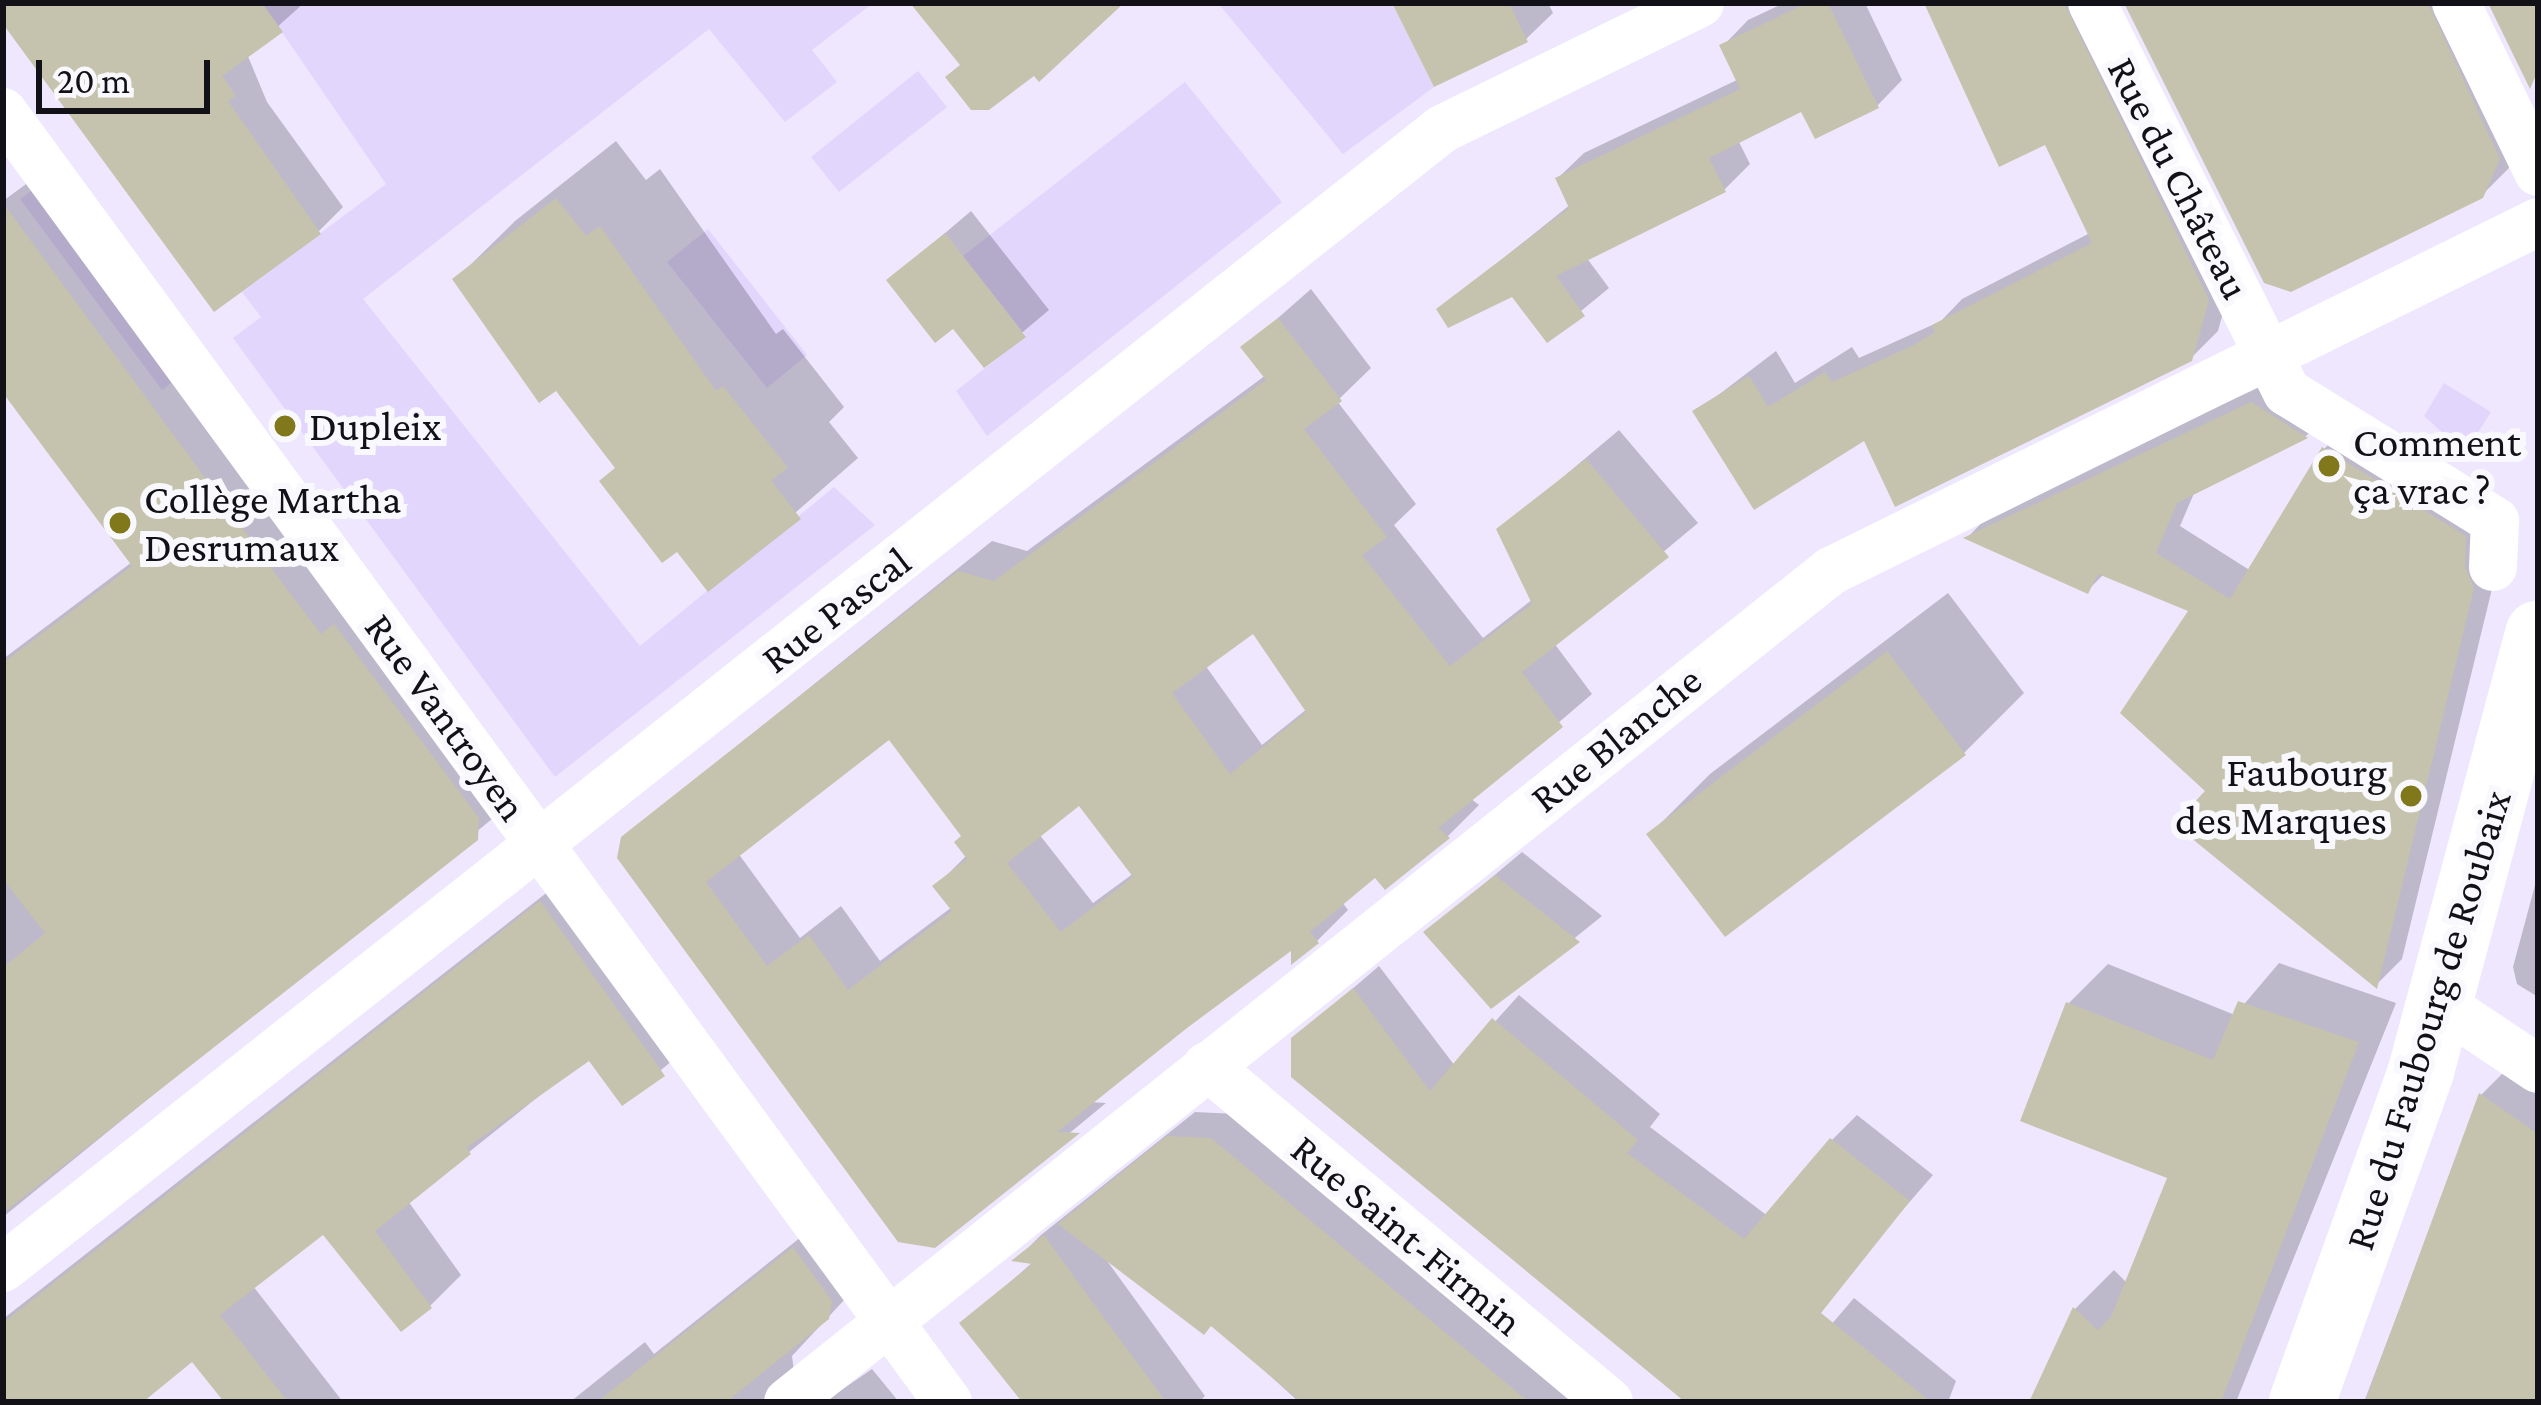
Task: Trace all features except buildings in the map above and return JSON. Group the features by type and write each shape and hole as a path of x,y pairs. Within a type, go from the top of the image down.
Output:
{"main road":[{"name":"Rue du Faubourg de Roubaix","path":"2302,1402 2441,1004 2538,633"}],"street":[{"name":"Rue Pascal","path":"3,1268 1442,129 1700,3"},
{"name":"Rue du Château","path":"2092,3 2287,392 2495,521 2493,567"},
{"path":"2456,3 2538,172"},
{"name":"Rue Vantroyen","path":"6,124 892,1319 948,1402"},
{"name":"Rue Blanche","path":"788,1402 1831,571 2538,222"},
{"path":"2441,1004 2538,1070"},
{"name":"Rue Saint-Firmin","path":"1207,1066 1609,1402"}],"shaded area":[{"path":"262,3 873,3 812,50 837,82 785,122 709,29 363,299 640,646 834,487 875,525 555,777 233,338 261,317 242,292 386,184"},
{"path":"1218,3 1392,3 1434,87 1343,154"},
{"path":"918,71 947,107 839,192 811,157"},
{"path":"1185,82 1282,202 987,436 956,391 1026,336 963,256"},
{"path":"34,189 176,379 162,390 20,199"},
{"path":"708,229 807,355 767,388 667,262"},
{"path":"2444,383 2491,412 2465,453 2424,416"}],"place":[{"name":"Dupleix","path":"285,426"},
{"name":"Comment ça vrac ?","path":"2329,466"},
{"name":"Collège Martha Desrumaux","path":"120,523"},
{"name":"Faubourg des Marques","path":"2411,796"}]}
